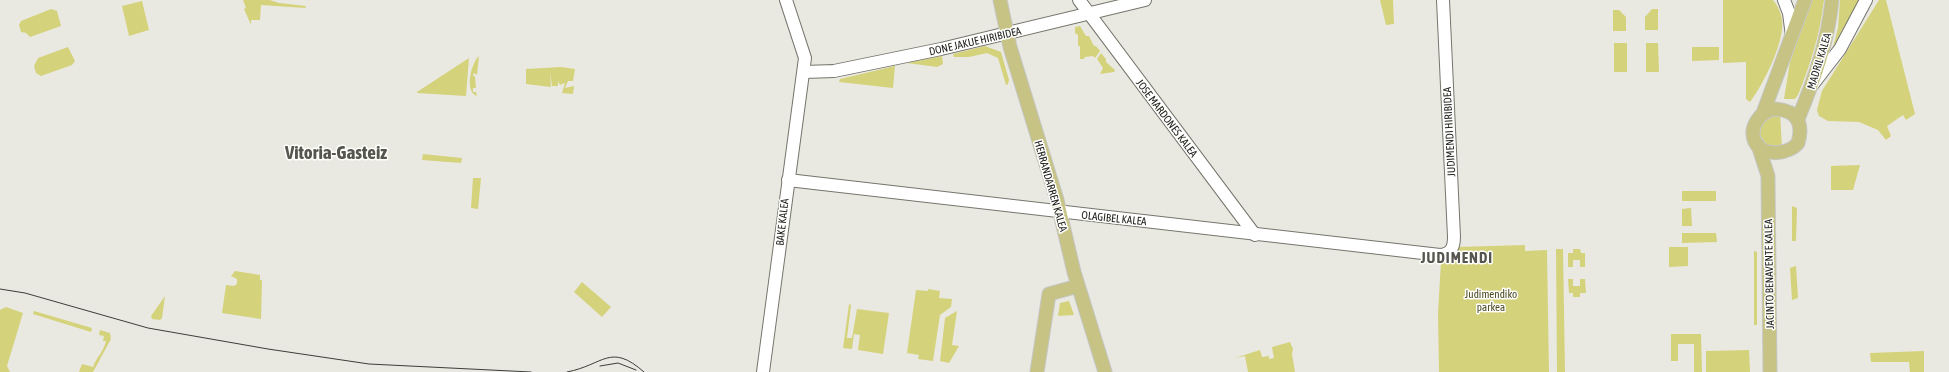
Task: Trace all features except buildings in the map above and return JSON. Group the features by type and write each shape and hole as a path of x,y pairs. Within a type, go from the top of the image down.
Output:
{"main road":[{"name":"BAKE KALEA","path":"763,372 788,180 804,72 805,53 786,0"},
{"name":"HERRANDARREN KALEA","path":"1000,0 1007,34 1059,212 1078,286 1105,372"},
{"name":"JOSE MARDONES KALEA","path":"1079,0 1255,235"},
{"name":"DONE JAKUE HIRIBIDEA","path":"804,72 834,71 1007,34 1145,0"},
{"name":"JUDIMENDI HIRIBIDEA","path":"1440,256 1450,253 1453,248 1454,237 1443,0"},
{"path":"1784,0 1789,13 1792,36"},
{"path":"1764,113 1805,0"},
{"name":"MADRIL KALEA","path":"1798,119 1812,85 1827,40 1832,0"},
{"path":"1812,85 1840,49 1866,0"},
{"path":"1774,109 1782,109 1788,111 1798,119 1800,132 1798,143 1789,150 1777,153 1765,150 1758,145 1754,138 1755,127 1759,117 1764,113 1774,109"},
{"name":"JACINTO BENAVENTE KALEA","path":"1758,145 1768,176"},
{"name":"JACINTO BENAVENTE KALEA","path":"1770,372 1768,176 1771,163 1777,153"},
{"name":"OLAGIBEL KALEA","path":"788,180 1440,256"},
{"path":"1037,372 1049,294 1078,286"}],"green space":[{"path":"243,0 270,0 279,3 306,6 305,8 261,5 260,20 251,20 251,25 244,9 246,8"},
{"path":"1380,0 1393,0 1394,24 1386,25"},
{"path":"1723,0 1773,0 1781,15 1782,29 1777,51 1767,74 1750,102 1746,99 1746,62 1723,63"},
{"path":"1811,0 1824,0 1814,48 1798,95 1795,99 1784,99 1790,62"},
{"path":"1840,0 1863,0 1832,51 1838,28"},
{"path":"1879,0 1886,0 1915,114 1906,120 1903,115 1887,126 1891,136 1886,140 1878,130 1859,122 1828,121 1819,116 1817,110 1822,91"},
{"path":"142,1 149,30 129,36 122,6"},
{"path":"51,9 57,11 61,26 30,37 26,33 21,32 19,25 21,21"},
{"path":"1652,9 1658,9 1658,30 1645,30 1645,17"},
{"path":"1613,10 1619,10 1626,17 1626,31 1613,31"},
{"path":"1080,26 1086,36 1089,36 1094,46 1096,46 1100,51 1095,58 1093,56 1080,59 1080,47 1078,45 1078,35 1075,33 1075,27"},
{"path":"1614,43 1627,43 1627,72 1614,72"},
{"path":"1646,43 1658,43 1659,72 1646,72"},
{"path":"985,46 1001,52 1009,80 1008,84 1006,85 998,58 987,53 969,57 954,57 953,54"},
{"path":"68,47 75,61 72,65 41,76 36,73 34,66 38,58"},
{"path":"1692,47 1719,47 1719,60 1692,61"},
{"path":"1101,53 1106,59 1106,62 1115,70 1114,72 1100,74 1103,68 1097,59"},
{"path":"479,56 477,75 474,73 473,75 475,77 476,88 473,88 473,92 476,92 477,96 473,93 471,89 470,77 473,65"},
{"path":"942,56 943,64 937,67 907,63"},
{"path":"469,58 466,96 417,93 417,92"},
{"path":"895,66 893,88 839,82 840,79"},
{"path":"561,67 575,69 573,81 568,81 565,88 574,86 573,94 562,93 565,83 560,85 558,81 558,86 552,86 550,72 551,87 526,84 526,69"},
{"path":"1780,112 1782,148 1767,145 1760,136 1763,123 1771,116"},
{"path":"423,154 462,158 461,163 422,160"},
{"path":"1860,165 1853,190 1831,190 1831,166"},
{"path":"473,178 481,178 478,209 471,208"},
{"path":"1682,191 1716,191 1716,201 1682,201"},
{"path":"1792,206 1797,208 1796,241 1792,241"},
{"path":"1691,208 1692,226 1682,226 1682,209"},
{"path":"1682,233 1716,233 1717,242 1682,243"},
{"name":"Judimendiko parkea","path":"1525,245 1525,251 1547,250 1549,372 1439,372 1438,313 1441,261 1452,257 1457,247"},
{"path":"1669,247 1688,247 1688,266 1669,267"},
{"path":"1556,249 1563,249 1565,372 1557,372"},
{"path":"1573,249 1580,249 1581,253 1585,253 1585,267 1580,267 1580,260 1573,260 1573,267 1568,267 1568,253 1573,253"},
{"path":"1754,251 1757,252 1757,325 1754,325"},
{"path":"1796,266 1798,298 1792,300 1790,268"},
{"path":"235,271 260,275 260,280 262,280 261,319 222,313 226,285 234,286 237,284 237,279 231,276"},
{"path":"1568,279 1573,279 1573,286 1580,286 1580,279 1585,279 1586,293 1580,293 1580,297 1573,297 1573,293 1569,293"},
{"path":"582,282 611,307 602,317 574,292"},
{"path":"928,289 940,291 939,298 952,299 951,307 940,315 933,361 918,359 919,355 907,353 916,290 928,291"},
{"path":"165,296 162,318 160,320 152,319 151,316"},
{"path":"1069,301 1074,315 1058,316 1060,303"},
{"path":"849,304 851,305 847,338 852,338 857,309 889,313 883,354 858,350 860,335 854,334 852,349 843,348"},
{"path":"6,307 23,313 7,366 10,372 0,372 0,310"},
{"path":"34,311 92,328 91,332 33,314"},
{"path":"957,311 952,345 959,346 949,363 940,361 945,318"},
{"path":"100,330 110,333 111,339 93,372 79,372 82,364 93,367 103,349 106,341 103,341 104,336 99,335"},
{"path":"1671,334 1701,334 1702,372 1694,372 1694,344 1678,344 1678,361 1671,361"},
{"path":"1290,342 1293,349 1292,354 1295,372 1248,372 1245,356 1235,358 1260,350 1262,357 1269,356 1269,359 1274,358 1272,347"},
{"path":"1749,350 1750,372 1706,372 1706,351"},
{"path":"1924,351 1924,372 1910,372 1909,362 1871,362 1870,353"}],"tram line":[{"path":"0,289 25,293 148,328 268,349 369,364 531,372"},
{"path":"567,372 614,357 623,358 644,372"},
{"path":"600,366 618,363 636,370"}],"district":[{"name":"Vitoria-Gasteiz","path":"336,152"},
{"name":"JUDIMENDI","path":"1457,258"}]}
